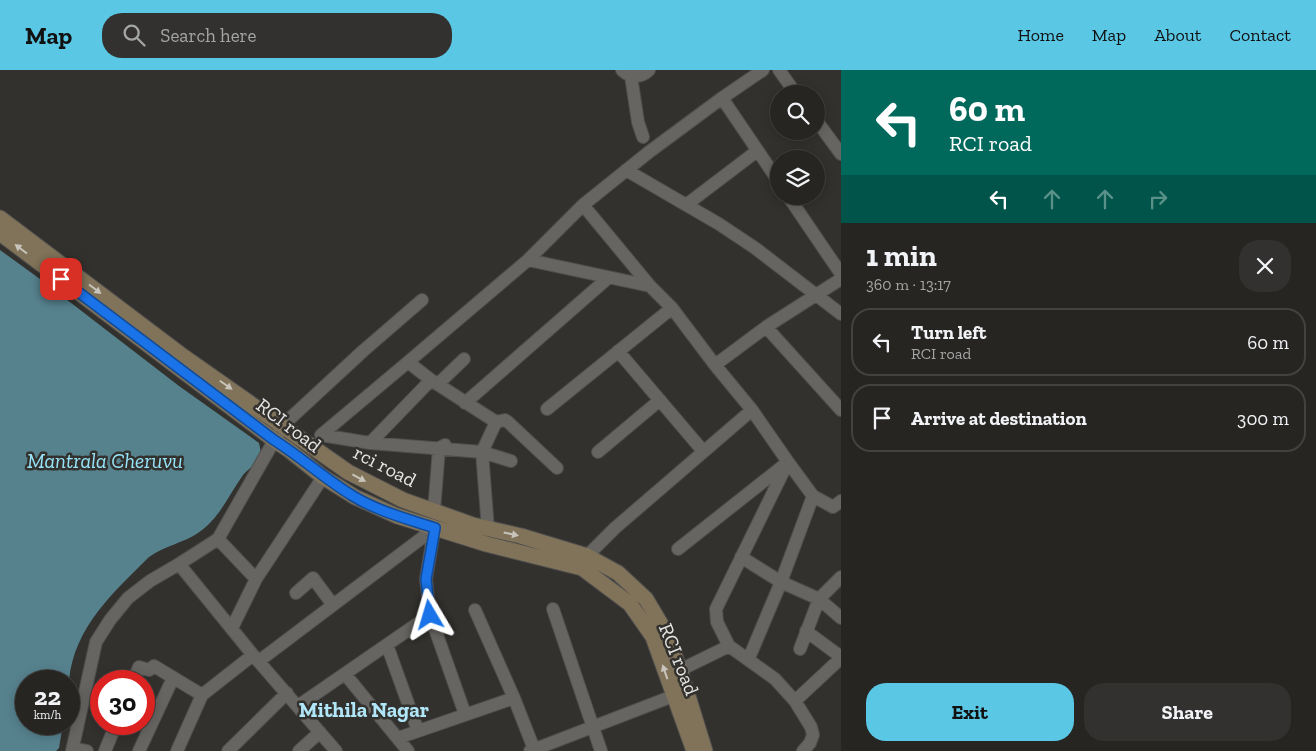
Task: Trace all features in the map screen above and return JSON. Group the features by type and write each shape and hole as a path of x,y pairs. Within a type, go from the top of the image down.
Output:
{"main road":[{"name":"rci road","path":"0,218 184,357 348,472 402,500 488,529 521,536 585,562 618,572 646,599 665,631 680,670 705,751"},
{"name":"RCI road","path":"0,233 323,477 355,497 397,516 486,544 585,562 630,604 653,637 694,751"}],"street":[{"path":"643,137 627,73 641,76 649,70"},
{"path":"511,461 482,452 370,442 321,435 528,260 583,204 722,98 763,70"},
{"path":"779,70 790,85"},
{"path":"722,98 770,169"},
{"path":"825,132 841,154"},
{"path":"686,205 757,151"},
{"path":"626,170 755,248 841,314"},
{"path":"583,204 650,286 672,308 752,410 813,496 833,507 841,501"},
{"path":"794,205 841,274"},
{"path":"528,260 650,286"},
{"path":"465,403 608,278"},
{"path":"715,365 766,327 841,279"},
{"path":"87,751 73,750 90,662 96,642 110,620 128,598 150,581 218,539 283,425 363,351 422,300"},
{"path":"548,409 672,308"},
{"path":"766,327 841,410"},
{"path":"618,351 703,451"},
{"path":"370,442 434,382 464,359"},
{"path":"408,362 434,382 496,422 505,420 508,422 556,468"},
{"path":"598,452 660,400"},
{"path":"585,562 615,528 752,410"},
{"path":"488,529 482,452 496,422"},
{"path":"434,511 442,447"},
{"path":"678,549 788,462"},
{"path":"788,462 741,557 715,615 729,646 749,658 775,679 795,701 811,727 813,735 810,743 803,751"},
{"path":"232,628 256,579 323,477"},
{"path":"749,658 781,582 813,496"},
{"path":"177,751 202,695 333,605 435,529"},
{"path":"435,529 426,579 430,615 465,714"},
{"path":"218,539 256,579"},
{"path":"741,557 781,582 819,599 841,618"},
{"path":"179,564 336,751"},
{"path":"800,649 819,599 841,577"},
{"path":"296,593 313,578 333,605"},
{"path":"552,609 601,751"},
{"path":"475,610 514,698 532,750 673,696"},
{"path":"298,706 430,615"},
{"path":"795,701 841,658 806,632"},
{"path":"387,645 418,730"},
{"path":"680,670 729,646"},
{"path":"138,670 139,667 149,670 154,666 202,695"},
{"path":"345,674 408,751"},
{"path":"139,751 173,678"},
{"path":"228,751 287,693"},
{"path":"398,738 514,698"},
{"path":"299,751 320,732"},
{"path":"105,751 112,735"}],"water":[{"name":"Mantrala Cheruvu","path":"0,250 179,386 259,443 260,456 254,465 243,475 218,514 206,527 198,533 149,557 109,598 87,628 72,662 71,670 15,670 15,735 61,735 59,748 56,751 0,751"}],"district":[{"name":"Mithila Nagar","path":"364,710"}],"route":[{"path":"61,279 323,477 355,497 397,516 435,528 426,579 430,615"}]}
